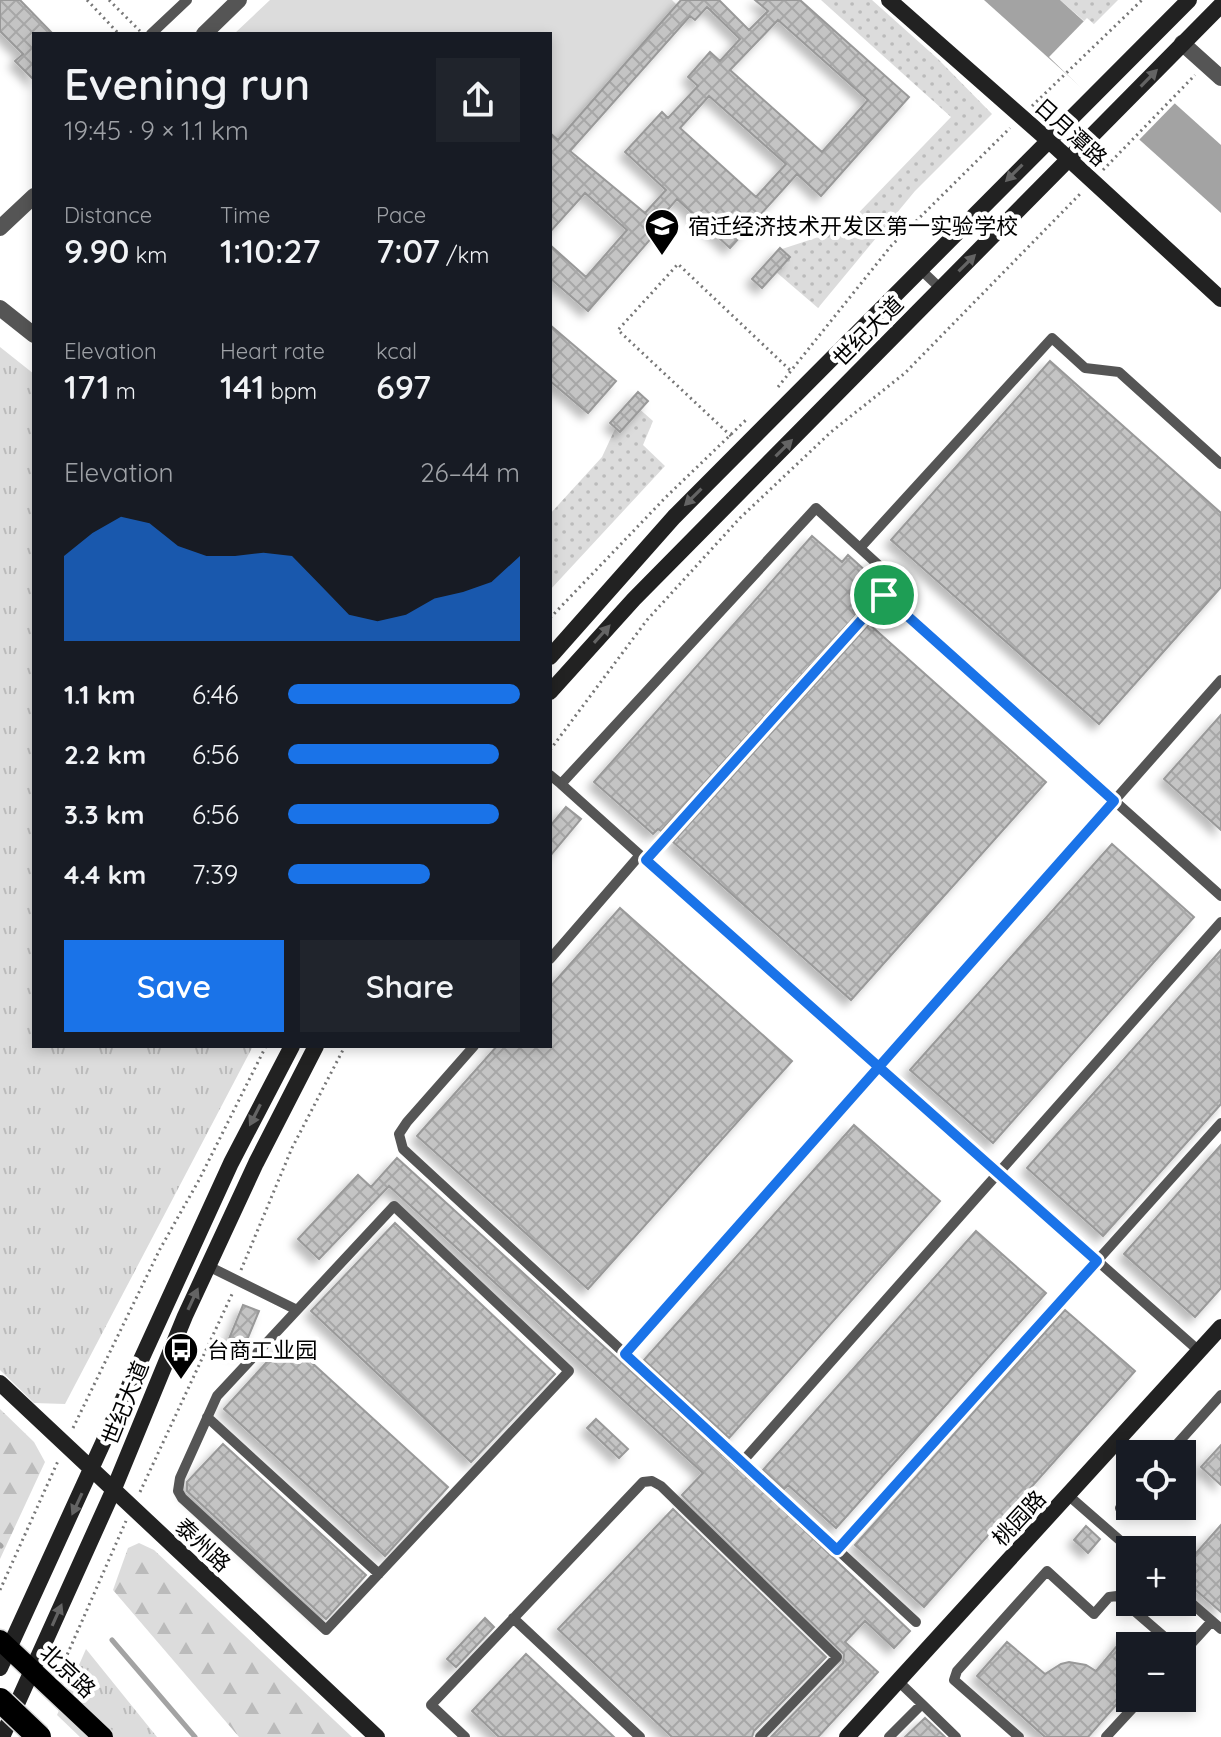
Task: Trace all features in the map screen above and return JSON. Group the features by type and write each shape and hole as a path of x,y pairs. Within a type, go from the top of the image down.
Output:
{"highway":[{"path":"0,1700 39,1737"}],"main road":[{"name":"北京路","path":"4,1644 103,1737"}],"street":[{"path":"206,32 239,0"},
{"name":"日月潭路","path":"889,0 1221,299"},
{"name":"世纪大道","path":"552,655 674,517 1189,0"},
{"name":"世纪大道","path":"552,690 634,599 1221,5"},
{"path":"1182,43 1221,78"},
{"path":"0,228 32,198"},
{"path":"0,308 32,333"},
{"name":"世纪大道","path":"0,1668 4,1644 92,1471 234,1158 291,1048"},
{"name":"世纪大道","path":"2,1737 113,1491 185,1316 254,1168 315,1048"},
{"name":"桃园路","path":"847,1737 1221,1327"},
{"name":"泰州路","path":"0,1383 377,1737"}],"lane":[{"path":"153,32 187,0"},
{"path":"920,269 941,289"},
{"path":"860,548 1052,338 1085,368 1119,372 1221,464"},
{"path":"552,957 897,582 816,508 561,784"},
{"path":"884,595 1221,896"},
{"path":"625,1354 1221,680"},
{"path":"552,777 1199,1351"},
{"path":"742,1462 1221,922"},
{"path":"472,1048 407,1122 399,1134 403,1149 916,1622"},
{"path":"837,1550 1221,1123"},
{"path":"234,1158 254,1168"},
{"path":"394,1206 569,1371 326,1630 178,1491 180,1478 217,1396 295,1309 394,1206"},
{"path":"208,1266 295,1309"},
{"path":"1181,1440 1221,1395"},
{"path":"207,1417 379,1574"},
{"path":"465,1737 431,1705 643,1482 652,1481 661,1486 837,1657 760,1737"},
{"path":"1069,1496 1116,1537"},
{"path":"1019,1737 954,1680 957,1671 1047,1571 1094,1614 1109,1597 1117,1596 1159,1632"},
{"path":"1196,1607 1221,1629"},
{"path":"513,1618 640,1737"},
{"path":"1196,1638 1212,1621"},
{"path":"898,1681 956,1737"},
{"path":"889,1737 922,1704"},
{"path":"1106,1737 1129,1712"}],"path":[{"path":"87,0 117,32"},
{"path":"109,0 141,32"},
{"path":"775,391 891,246 1142,0"},
{"path":"552,747 647,620 740,518 831,432 905,373 1206,65"},
{"path":"742,448 618,330 678,264 805,384"},
{"path":"552,616 666,497 753,413"},
{"path":"0,1590 154,1261 199,1180 265,1048"},
{"path":"52,1689 237,1280 292,1148 344,1048"}],"green space":[{"path":"270,0 672,0 677,5 552,146 552,32 236,32"},
{"path":"821,0 872,0 938,59 992,114 915,191 818,308 768,265 782,249 843,229 951,117"},
{"path":"1060,0 1118,0 1091,27"},
{"path":"0,347 32,372 32,1048 252,1048 65,1404 34,1403 0,1370"},
{"path":"636,406 653,421 643,445 665,466 552,588 552,512 602,457 615,429"},
{"path":"0,1409 34,1442 45,1462 0,1559"},
{"path":"139,1543 154,1550 352,1737 239,1737 113,1590 128,1548"},
{"path":"86,1649 157,1737 80,1737 57,1715"}],"shaded area":[{"path":"984,0 1060,0 1221,145 1221,213"}],"pier":[{"path":"1087,18 1178,100 1137,142 1049,57"}],"building":[{"path":"0,0 20,0 51,32 32,32 32,78 15,61 23,54 0,31"},
{"path":"681,0 719,0 749,30 768,11 755,0 800,0 909,97 821,196 797,174 730,248 677,199 656,223 661,227 588,311 552,280 552,247 586,277 627,230 585,193 552,230 552,135 558,140","holes":["707,7 740,39 720,61 710,52 688,77 698,86 668,118 662,112 625,152 666,190 645,213 570,151 690,16 695,20","778,20 868,100 822,152 730,70","709,96 786,164 756,197 680,128"]},
{"path":"780,248 790,257 762,288 752,279"},
{"path":"552,327 616,381 588,413 552,383"},
{"path":"1050,361 1221,513 1221,587 1099,724 891,540"},
{"path":"638,392 648,401 620,432 610,423"},
{"path":"812,536 842,562 848,555 878,582 853,610 857,614 661,831 658,829 653,834 594,782"},
{"path":"869,624 1046,782 851,1000 673,842"},
{"path":"1221,715 1221,830 1164,779"},
{"path":"566,807 581,819 552,854 552,824"},
{"path":"1112,844 1194,917 993,1143 910,1070"},
{"path":"620,908 792,1061 588,1289 417,1136 495,1048 552,1048 552,985"},
{"path":"1221,950 1221,1104 1103,1236 1027,1168"},
{"path":"854,1125 940,1201 729,1438 644,1360"},
{"path":"1221,1145 1221,1288 1195,1317 1124,1254"},
{"path":"397,1158 779,1506 910,1631 894,1648 865,1621 845,1642 878,1672 818,1737 771,1737 843,1663 844,1654 682,1495 703,1473 389,1186 319,1259 298,1239 358,1175 371,1187"},
{"path":"395,1223 555,1374 471,1462 311,1311"},
{"path":"976,1231 1046,1293 836,1528 788,1485 784,1489 763,1470"},
{"path":"243,1305 259,1311 242,1352 226,1346"},
{"path":"1065,1310 1135,1371 924,1607 855,1545"},
{"path":"287,1340 448,1487 385,1556 224,1409"},
{"path":"596,1419 628,1449 619,1458 587,1428"},
{"path":"223,1444 366,1575 326,1619 187,1491 187,1482"},
{"path":"1221,1445 1221,1485 1201,1467"},
{"path":"673,1509 826,1657 754,1731 752,1737 672,1737 558,1629"},
{"path":"1221,1525 1221,1612 1196,1590 1196,1553"},
{"path":"1086,1526 1100,1539 1088,1553 1074,1540"},
{"path":"485,1618 494,1627 456,1667 447,1659"},
{"path":"1007,1642 1045,1674 1069,1662 1086,1665 1096,1671 1116,1647 1116,1705 1088,1737 1045,1737 977,1676"},
{"path":"526,1654 614,1737 499,1737 472,1711"},
{"path":"925,1718 945,1737 905,1737"}],"waterway":[{"path":"112,1640 195,1737"}],"place":[{"name":"宿迁经济技术开发区第一实验学校","path":"662,257"},
{"name":"台商工业园","path":"181,1381"}],"route":[{"path":"884,595 646,860 801,998 879,1067 939,1120 1097,1261 837,1550 625,1354 879,1067 957,978 1114,801 884,595"}]}
